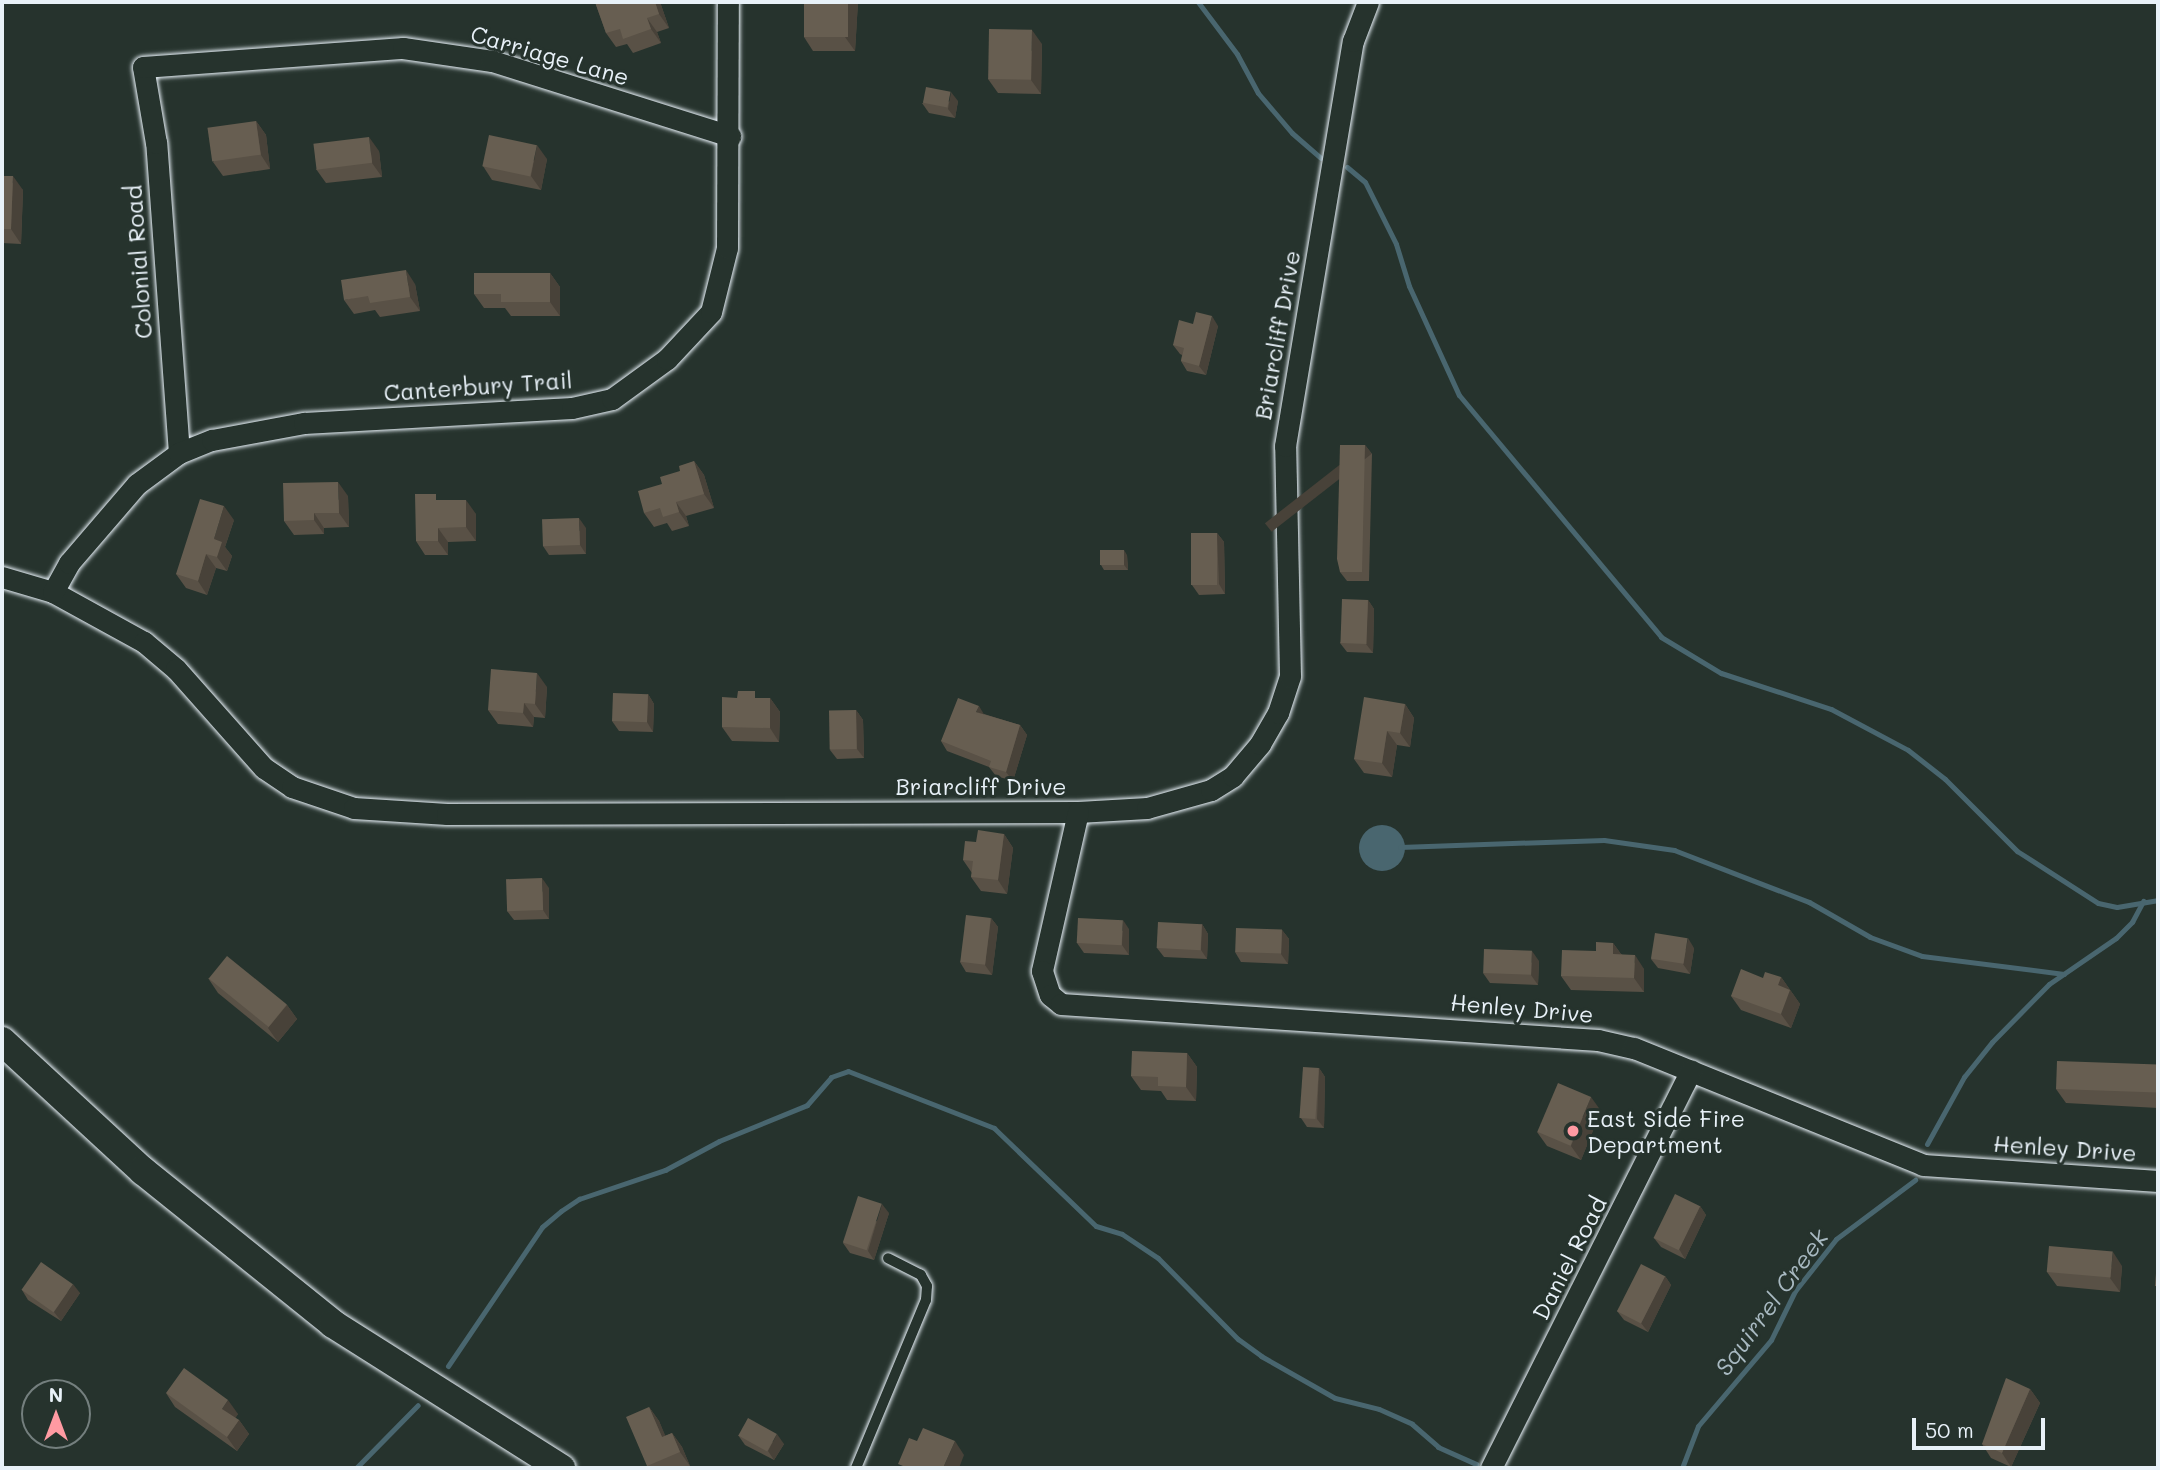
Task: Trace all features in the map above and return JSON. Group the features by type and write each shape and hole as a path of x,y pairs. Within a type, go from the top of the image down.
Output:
{"main road":[{"path":"2,1041 153,1180 323,1316 561,1468"}],"street":[{"name":"Canterbury Trail","path":"54,592 69,563 128,494 179,453 251,430 304,423 572,408 612,399 641,382 710,312 727,248 730,136 728,2"},
{"name":"Briarcliff Drive","path":"2,577 54,592 105,617 176,669 264,768 292,787 354,808 447,814 1078,812 1147,808 1211,790 1234,776 1278,713 1290,676 1293,641 1283,500 1285,446 1353,41 1368,2"},
{"name":"Carriage Lane","path":"143,67 403,48 492,61 730,136"},
{"name":"Colonial Road","path":"143,67 156,146 179,453"},
{"name":"Henley Drive","path":"1078,812 1042,971 1050,995 1061,1004 1559,1036 1634,1048 1923,1165 2158,1181"},
{"name":"Daniel Road","path":"1491,1468 1690,1071"}],"lane":[{"path":"856,1468 926,1300 927,1286 921,1275 888,1258"}],"water":[{"path":"1382,825 1398,832 1405,848 1398,864 1382,871 1366,864 1359,848 1366,832"}],"building":[{"path":"595,2 655,2 659,14 647,18 651,29 623,39 620,29 606,33"},
{"path":"804,2 848,2 848,37 804,37"},
{"path":"989,29 1032,30 1031,80 988,79"},
{"path":"926,87 951,92 947,107 923,103"},
{"path":"256,121 261,155 212,161 207,128"},
{"path":"489,135 537,145 530,176 482,166"},
{"path":"369,137 372,163 317,170 313,144"},
{"path":"2,176 13,176 11,229 2,229"},
{"path":"406,270 410,297 370,303 368,296 344,300 341,280"},
{"path":"474,273 550,273 550,302 501,302 501,294 474,294"},
{"path":"1196,312 1212,316 1199,366 1181,361 1184,348 1173,345 1179,320 1193,324"},
{"path":"1340,445 1365,445 1362,572 1340,572 1337,559"},
{"path":"694,461 704,494 676,502 679,512 663,517 660,508 644,513 638,491 662,484 660,477 680,471 679,466"},
{"path":"338,482 339,513 314,513 314,520 284,521 283,483"},
{"path":"415,494 436,494 436,500 466,500 466,527 438,528 438,541 416,541"},
{"path":"200,499 224,506 214,539 222,542 217,557 206,554 198,581 176,574"},
{"path":"579,518 580,545 543,546 542,519"},
{"path":"1191,533 1217,533 1217,585 1191,585"},
{"path":"1100,550 1124,550 1124,565 1100,565"},
{"path":"1342,599 1368,600 1366,644 1340,643"},
{"path":"491,669 537,673 535,704 524,703 523,713 488,710"},
{"path":"738,691 755,691 755,698 770,698 770,728 722,727 722,697 737,698"},
{"path":"613,693 648,694 647,722 612,721"},
{"path":"1364,697 1405,704 1400,733 1387,731 1382,763 1354,759"},
{"path":"958,698 979,706 976,712 1020,725 1006,772 989,767 991,761 941,741"},
{"path":"829,710 856,710 857,749 830,749"},
{"path":"978,830 1004,834 998,880 971,877 973,861 963,860 965,841 976,842"},
{"path":"542,878 543,910 507,911 506,879"},
{"path":"966,915 991,918 985,965 960,962"},
{"path":"1078,918 1123,920 1122,945 1077,943"},
{"path":"1158,922 1202,924 1201,950 1157,948"},
{"path":"1236,928 1282,930 1281,954 1235,952"},
{"path":"1655,933 1688,938 1684,964 1651,959"},
{"path":"1596,942 1613,943 1613,954 1635,955 1634,978 1561,976 1562,950 1596,951"},
{"path":"1484,949 1532,951 1531,975 1483,973"},
{"path":"227,956 287,1004 269,1027 209,979"},
{"path":"1741,969 1763,978 1765,972 1781,977 1778,985 1790,990 1781,1014 1731,996"},
{"path":"1132,1051 1187,1053 1186,1087 1158,1086 1158,1077 1131,1076"},
{"path":"2057,1061 2158,1065 2157,1093 2056,1089"},
{"path":"1303,1067 1319,1068 1315,1119 1299,1118"},
{"path":"1558,1083 1591,1097 1570,1146 1537,1132"},
{"path":"1675,1194 1700,1206 1679,1250 1654,1238"},
{"path":"858,1196 882,1204 867,1250 843,1243"},
{"path":"2049,1246 2113,1252 2110,1277 2047,1272"},
{"path":"2157,1261 2158,1286 2155,1286"},
{"path":"41,1262 73,1284 53,1312 21,1290"},
{"path":"1641,1264 1665,1276 1641,1323 1617,1311"},
{"path":"184,1368 228,1400 222,1409 239,1420 227,1437 166,1393"},
{"path":"2006,1378 2030,1389 2002,1453 1982,1444"},
{"path":"649,1407 662,1437 672,1433 680,1452 647,1466 626,1417"},
{"path":"748,1418 777,1434 767,1451 738,1435"},
{"path":"923,1428 955,1441 943,1468 908,1468 898,1464 909,1438 917,1441"}],"waterway":[{"path":"1198,2 1237,54 1258,93 1292,133 1321,158"},
{"path":"1347,167 1365,182 1396,244 1409,286 1459,395 1661,637 1721,673 1831,709 1908,750 1945,779 2017,851 2098,903 2117,907 2158,900"},
{"path":"1400,847 1604,840 1674,850 1809,902 1870,937 1922,956 2064,974"},
{"name":"Squirrel Creek","path":"1927,1144 1964,1077 1992,1042 2049,984 2116,938 2132,922 2143,901"},
{"path":"448,1366 542,1227 561,1211 579,1199 665,1170 719,1141 807,1105 831,1077 848,1071 994,1128 1096,1226 1122,1234 1158,1258 1238,1339 1261,1356 1335,1398 1379,1409 1412,1424 1438,1447 1476,1464"},
{"name":"Squirrel Creek","path":"1682,1468 1698,1426 1771,1340 1795,1291 1836,1239 1915,1180"},
{"path":"356,1468 418,1405"}],"place":[{"name":"East Side Fire Department","path":"1573,1131"}]}
